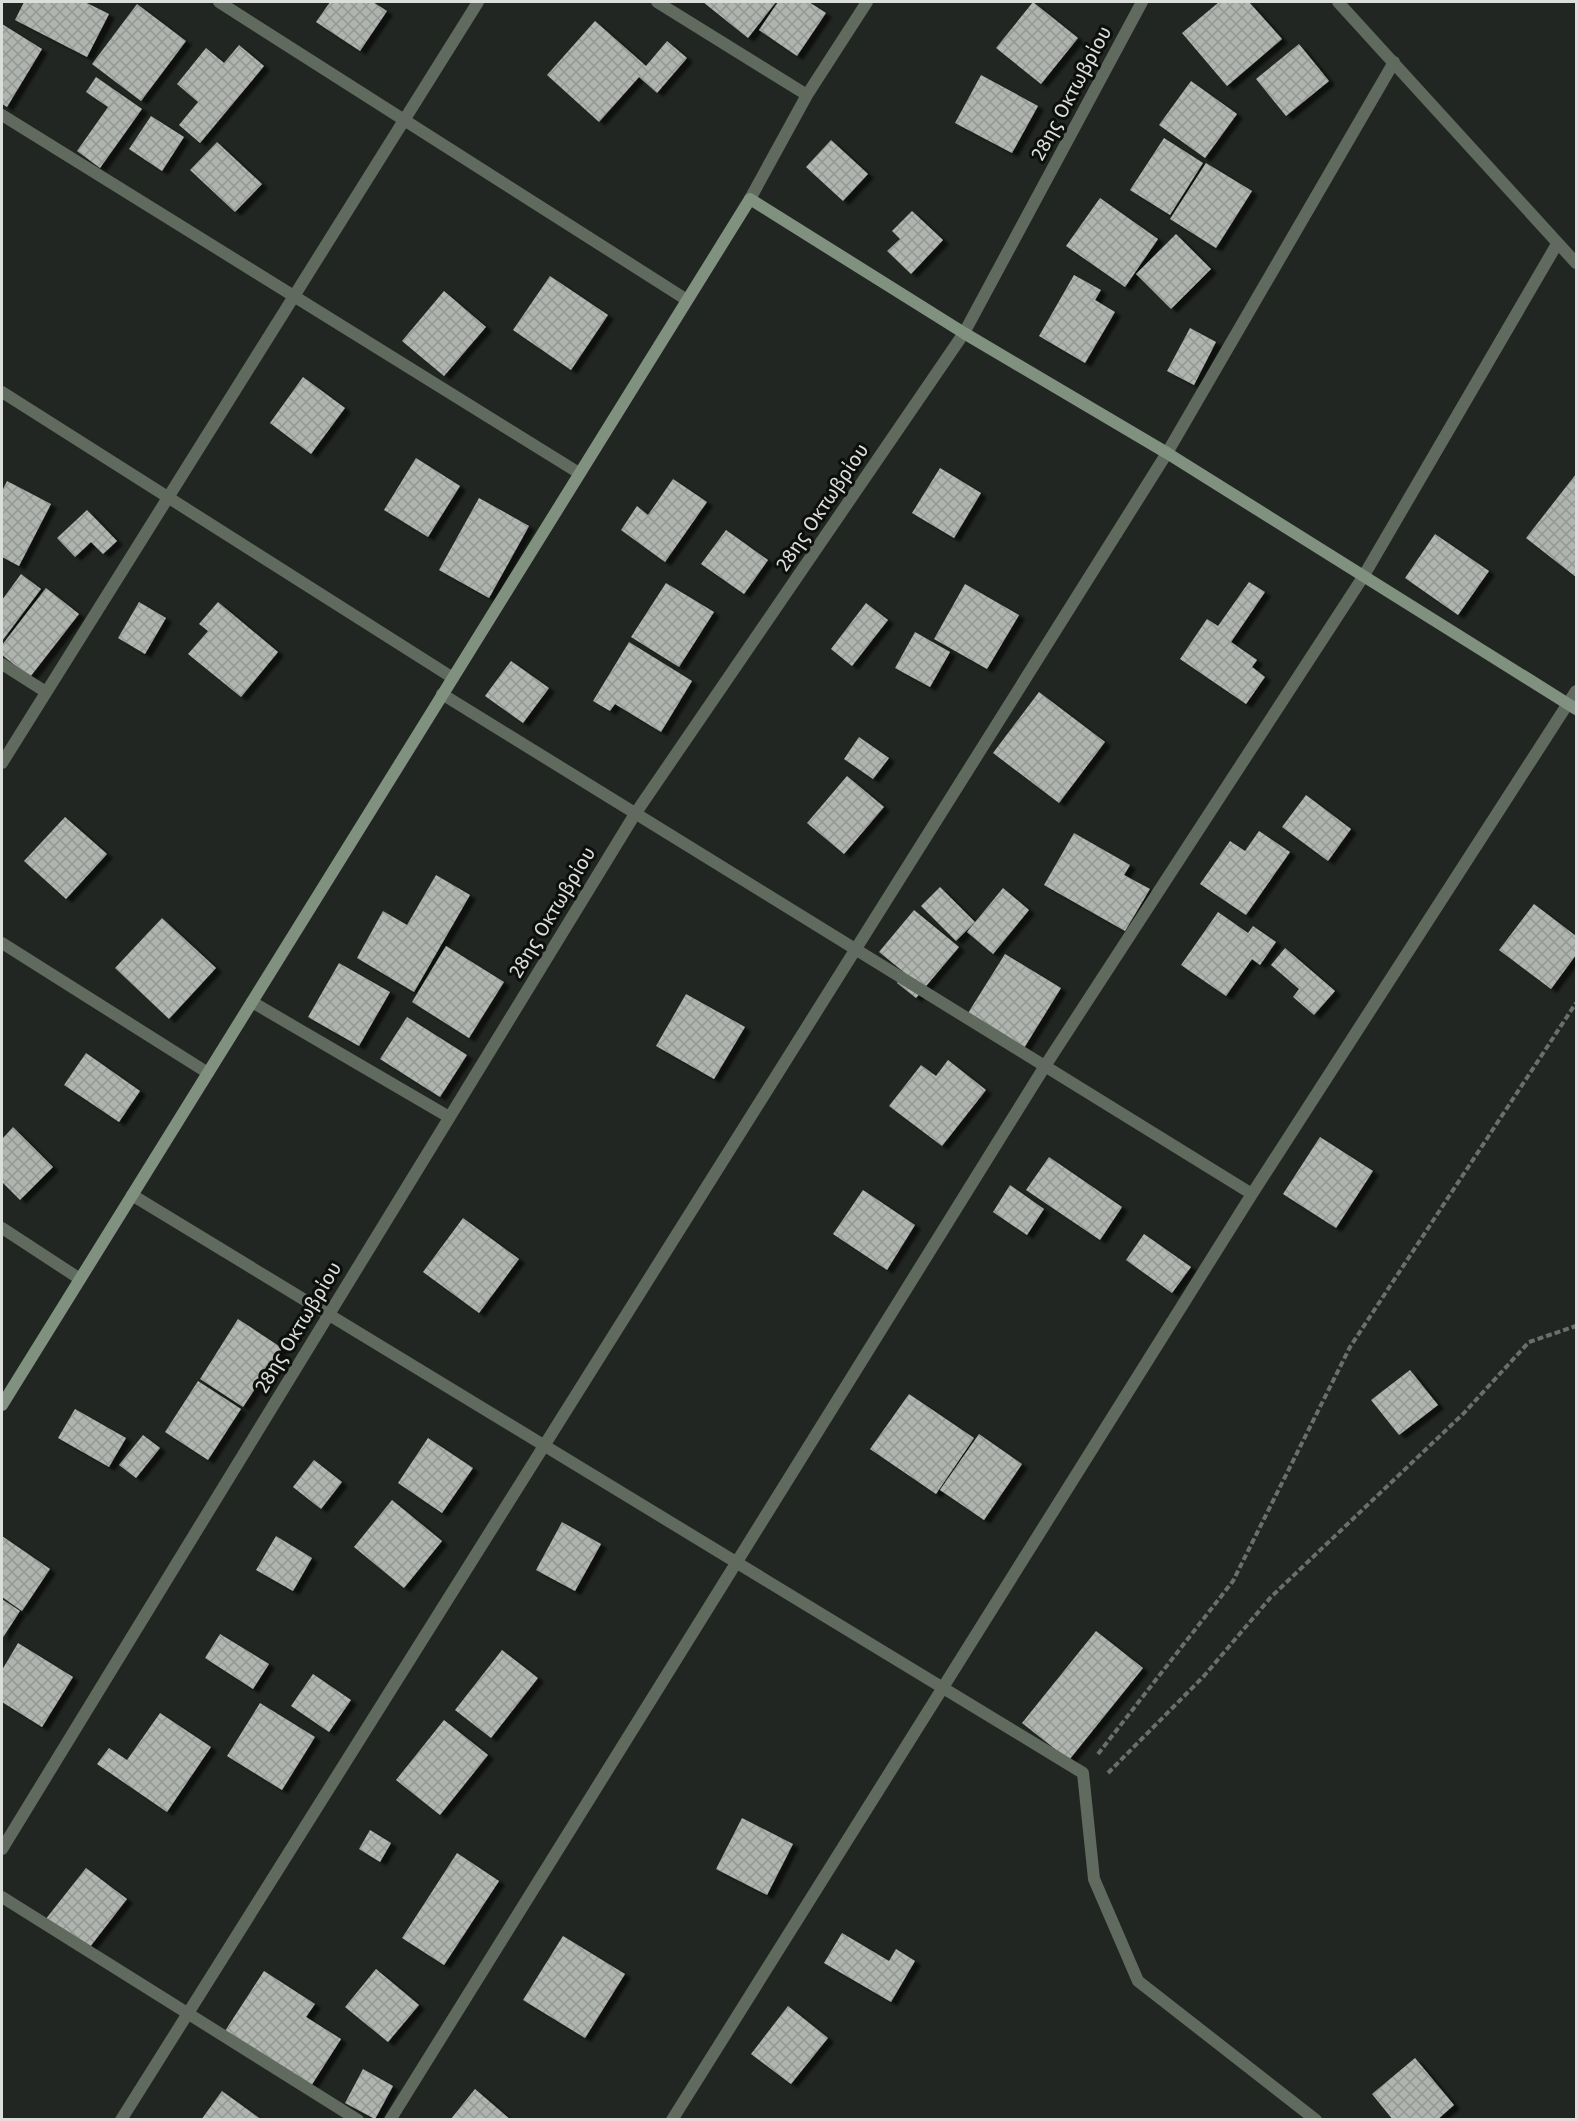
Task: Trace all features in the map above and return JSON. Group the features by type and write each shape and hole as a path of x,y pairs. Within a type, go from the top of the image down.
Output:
{"street":[{"path":"219,2 687,300"},
{"path":"2,763 478,2"},
{"path":"657,2 807,95"},
{"path":"2,1405 750,199 807,95 867,2"},
{"name":"28ης Οκτωβρίου","path":"2,1848 635,814 964,333 1142,2"},
{"path":"1338,2 1576,263"},
{"path":"121,2120 1167,453 1394,62"},
{"path":"2,115 579,473"},
{"path":"750,199 964,333 1167,453 1572,707"},
{"path":"390,2120 1045,1066 1363,577 1557,244"},
{"path":"2,392 453,678"},
{"path":"2,664 46,692"},
{"path":"672,2120 1252,1194 1572,707 1576,690"},
{"path":"442,694 1252,1194"},
{"path":"2,944 207,1073"},
{"path":"252,1002 449,1117"},
{"path":"132,1195 1083,1773 1094,1879 1138,1981 1316,2120"},
{"path":"2,1228 80,1279"},
{"path":"2,1897 358,2120"}],"path":[{"path":"1576,1003 1350,1347 1233,1581 1083,1773 1099,1783 1204,1676 1271,1597 1464,1413 1529,1342 1576,1326"}],"building":[{"path":"24,2 85,2 109,14 87,57 15,20"},
{"path":"330,2 373,2 387,11 360,51 316,22"},
{"path":"703,2 776,2 748,38"},
{"path":"778,2 809,2 826,13 797,56 759,30"},
{"path":"1033,2 1078,38 1041,84 996,48"},
{"path":"1219,2 1249,2 1282,39 1227,86 1182,33"},
{"path":"137,4 186,41 141,101 92,64"},
{"path":"595,21 646,66 667,41 687,58 657,93 639,77 599,122 547,75"},
{"path":"2,24 42,49 7,107 2,104"},
{"path":"1299,44 1329,81 1286,116 1256,79"},
{"path":"239,45 264,66 200,143 179,125 198,102 177,84 206,48 224,63"},
{"path":"981,75 1038,106 1012,153 955,123"},
{"path":"96,77 142,109 100,168 77,151 108,107 86,92"},
{"path":"1191,81 1237,114 1205,158 1159,125"},
{"path":"151,116 184,137 162,171 129,149"},
{"path":"1164,138 1203,163 1170,215 1130,190"},
{"path":"831,140 868,174 843,201 806,167"},
{"path":"217,142 262,184 235,212 190,170"},
{"path":"1206,163 1252,191 1216,248 1170,219"},
{"path":"1100,198 1158,239 1125,287 1066,246"},
{"path":"912,211 943,240 911,274 887,251 900,239 892,231"},
{"path":"1176,234 1211,269 1171,309 1136,274"},
{"path":"1074,275 1101,290 1095,300 1115,312 1085,363 1039,336"},
{"path":"550,276 608,315 571,370 513,330"},
{"path":"444,291 486,327 444,376 402,341"},
{"path":"1190,328 1216,342 1194,385 1167,371"},
{"path":"303,377 345,408 311,454 270,423"},
{"path":"416,458 460,486 428,537 384,510"},
{"path":"940,468 981,493 954,538 912,513"},
{"path":"1576,474 1576,577 1526,538"},
{"path":"673,479 707,502 665,562 621,530 637,506 648,515"},
{"path":"7,481 51,504 19,566 2,557 2,491"},
{"path":"479,498 529,526 489,598 439,570"},
{"path":"87,510 117,541 103,554 91,542 75,557 57,538"},
{"path":"726,530 768,560 744,594 701,564"},
{"path":"1435,534 1489,571 1458,615 1405,578"},
{"path":"21,574 41,589 2,641 2,600"},
{"path":"1249,582 1265,592 1231,642 1257,660 1252,667 1265,677 1246,704 1180,659 1207,619 1218,626"},
{"path":"666,583 714,612 679,667 631,637"},
{"path":"965,584 1019,615 987,669 934,639"},
{"path":"46,588 79,614 30,677 2,655 2,645"},
{"path":"139,602 166,618 145,654 118,638"},
{"path":"218,602 278,652 241,697 188,654 208,631 199,624"},
{"path":"866,603 888,620 852,666 831,649"},
{"path":"915,632 950,652 930,687 895,668"},
{"path":"629,642 692,681 661,732 615,704 610,711 593,701"},
{"path":"511,661 549,688 523,723 485,696"},
{"path":"1039,692 1105,742 1059,803 993,753"},
{"path":"859,737 889,758 873,779 844,759"},
{"path":"847,776 884,807 844,854 807,823"},
{"path":"1306,795 1351,829 1328,861 1282,827"},
{"path":"65,817 107,854 66,899 24,861"},
{"path":"1259,831 1290,852 1246,915 1200,884 1230,841 1245,851"},
{"path":"1074,833 1130,865 1124,875 1150,889 1125,931 1044,885"},
{"path":"436,875 470,895 414,992 357,958 383,911 407,925"},
{"path":"940,887 975,922 956,941 921,906"},
{"path":"1003,888 1029,910 993,954 967,932"},
{"path":"1534,904 1576,936 1576,955 1551,989 1499,950"},
{"path":"914,910 959,947 916,998 897,983 905,973 879,952"},
{"path":"1218,912 1248,933 1253,926 1276,942 1260,965 1252,959 1226,996 1181,965"},
{"path":"162,918 216,968 169,1019 115,968"},
{"path":"446,946 504,982 469,1038 412,1002"},
{"path":"1285,948 1335,991 1314,1015 1293,997 1299,989 1271,965"},
{"path":"1005,954 1061,988 1024,1048 968,1013"},
{"path":"339,963 390,992 359,1046 308,1017"},
{"path":"686,994 745,1027 714,1079 656,1046"},
{"path":"407,1017 467,1055 440,1097 380,1059"},
{"path":"86,1053 140,1091 119,1122 64,1085"},
{"path":"948,1060 986,1090 942,1146 889,1106 921,1065 936,1076"},
{"path":"13,1127 53,1167 20,1200 2,1182 2,1139"},
{"path":"1320,1137 1373,1171 1336,1228 1283,1194"},
{"path":"1049,1157 1122,1207 1100,1240 1026,1190"},
{"path":"1010,1185 1044,1209 1027,1235 993,1212"},
{"path":"863,1190 915,1225 887,1270 833,1234"},
{"path":"463,1218 519,1259 479,1313 423,1272"},
{"path":"1144,1234 1191,1267 1172,1293 1126,1260"},
{"path":"238,1319 282,1348 243,1407 200,1379"},
{"path":"1410,1370 1438,1405 1399,1435 1371,1400"},
{"path":"198,1381 241,1409 208,1460 165,1432"},
{"path":"909,1394 974,1438 936,1494 870,1449"},
{"path":"75,1409 126,1438 109,1467 58,1438"},
{"path":"979,1434 1022,1464 984,1520 940,1490"},
{"path":"143,1435 160,1448 136,1478 119,1465"},
{"path":"428,1438 473,1468 442,1513 398,1483"},
{"path":"314,1460 342,1482 321,1509 293,1487"},
{"path":"392,1500 442,1541 404,1588 354,1547"},
{"path":"562,1522 601,1544 575,1591 536,1570"},
{"path":"2,1536 50,1569 22,1611 2,1597"},
{"path":"276,1536 312,1558 293,1591 256,1570"},
{"path":"2,1599 20,1611 2,1639"},
{"path":"1096,1631 1143,1668 1069,1760 1022,1723"},
{"path":"220,1634 269,1664 253,1689 205,1658"},
{"path":"18,1643 73,1677 42,1727 2,1702 2,1670"},
{"path":"502,1650 538,1678 491,1738 455,1710"},
{"path":"313,1674 351,1700 329,1732 291,1706"},
{"path":"260,1703 315,1737 282,1790 227,1756"},
{"path":"160,1713 211,1747 167,1812 97,1764 109,1748 127,1760"},
{"path":"444,1720 488,1755 440,1815 396,1780"},
{"path":"742,1818 793,1844 767,1895 716,1869"},
{"path":"370,1830 391,1843 380,1862 359,1849"},
{"path":"457,1853 499,1881 444,1965 402,1938"},
{"path":"86,1868 127,1899 86,1952 45,1920"},
{"path":"842,1933 889,1961 896,1949 915,1961 891,2002 824,1963"},
{"path":"563,1936 625,1974 585,2038 523,2000"},
{"path":"376,1969 419,2005 388,2042 345,2007"},
{"path":"264,1971 315,2004 306,2017 341,2039 311,2086 223,2034"},
{"path":"788,2006 828,2038 791,2084 751,2054"},
{"path":"1415,2058 1454,2105 1437,2120 1393,2120 1372,2094"},
{"path":"363,2069 393,2086 375,2119 345,2103"},
{"path":"475,2089 511,2120 450,2120"},
{"path":"222,2091 262,2120 201,2120"}]}
